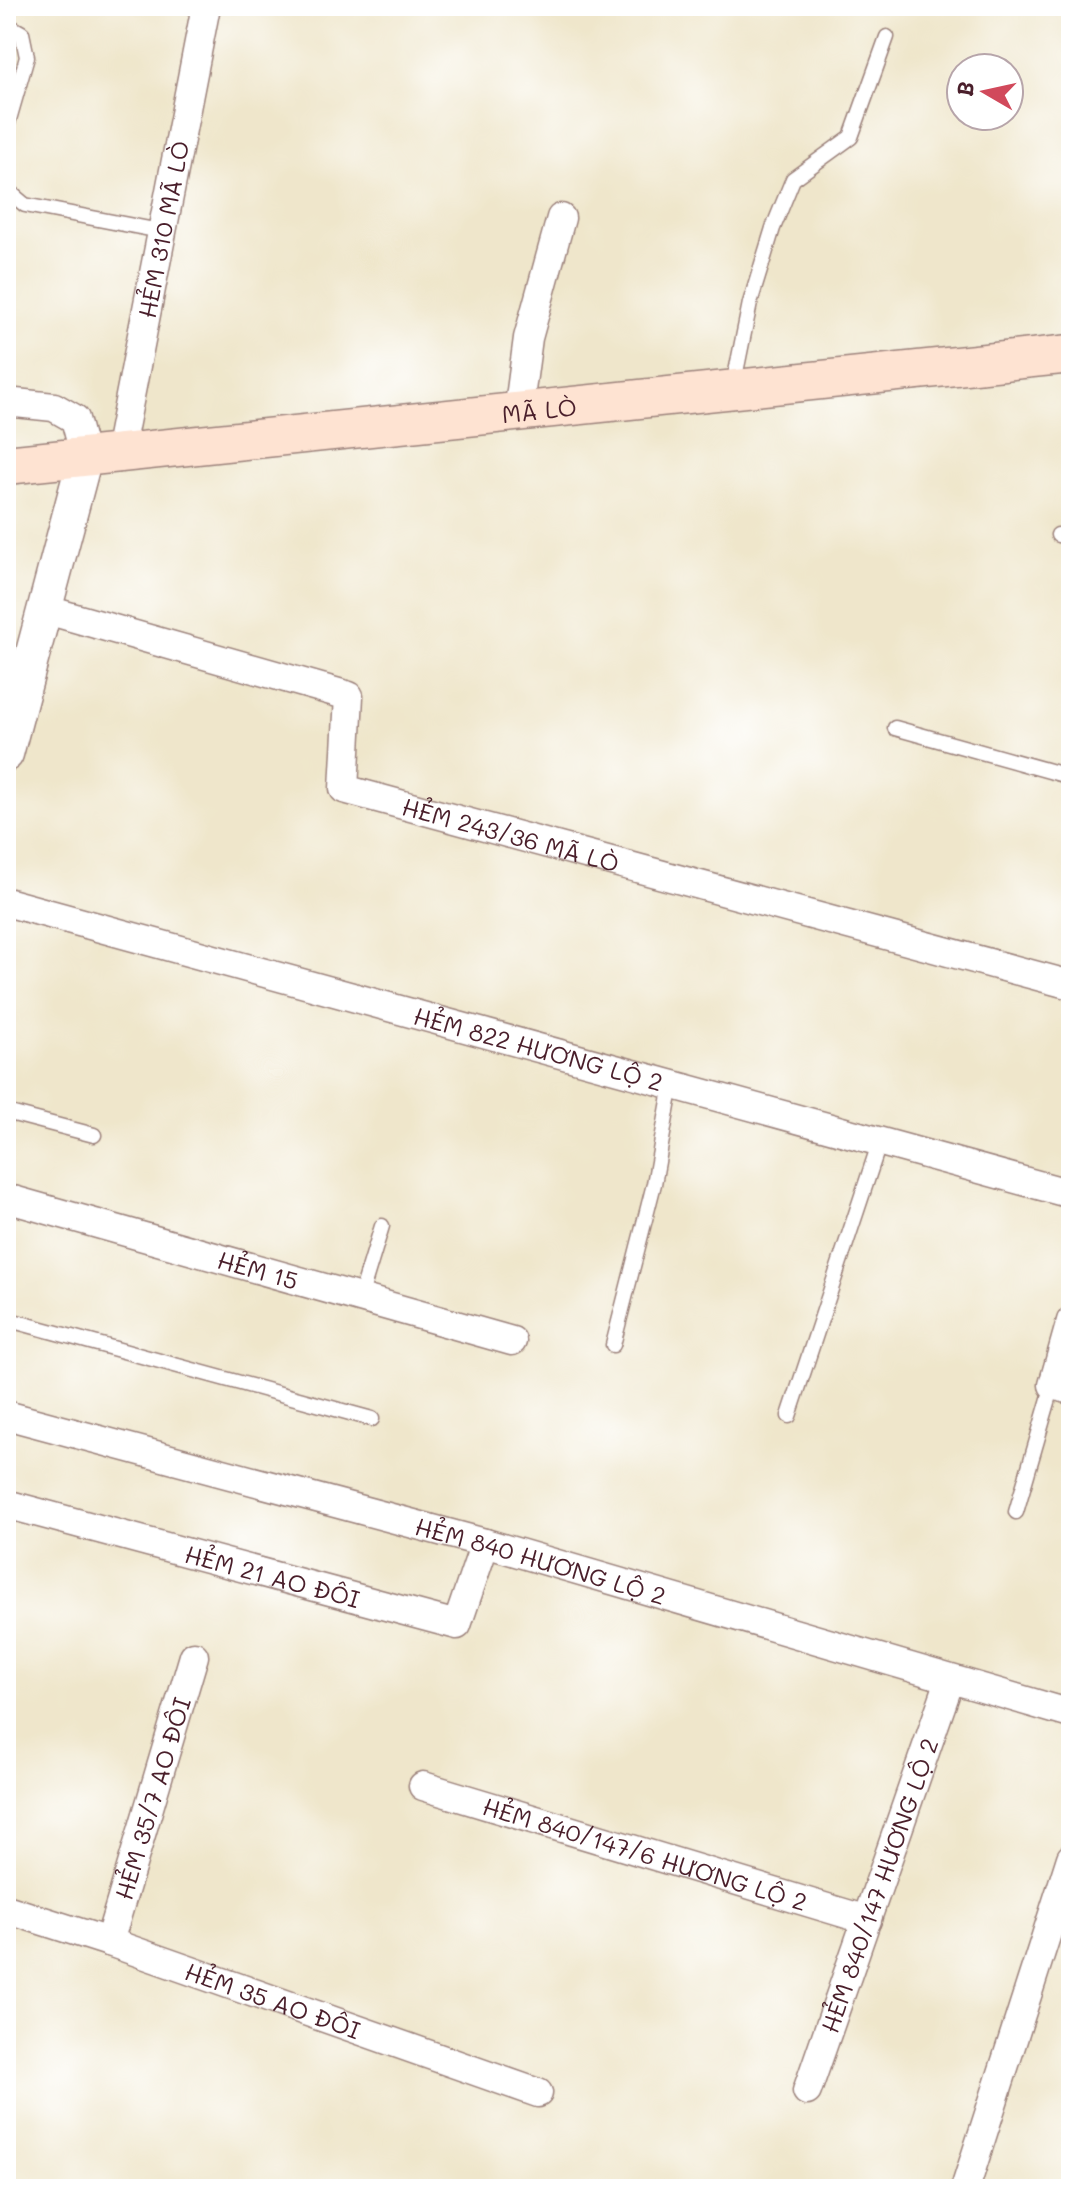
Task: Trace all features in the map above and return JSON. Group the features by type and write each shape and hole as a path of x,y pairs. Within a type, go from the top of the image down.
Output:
{"main road":[{"name":"MÃ LÒ","path":"6,465 732,392 1071,354"}],"street":[{"name":"HẺM 310 MÃ LÒ","path":"102,455 160,231 206,6"},
{"path":"518,413 528,338 561,218"},
{"path":"6,402 54,407 75,419 102,455 47,610 6,754"},
{"name":"HẺM 243/36 MÃ LÒ","path":"47,610 349,696 344,789 1071,985"},
{"name":"HẺM 822 HƯƠNG LỘ 2","path":"6,902 1071,1194"},
{"name":"HẺM 15","path":"6,1198 512,1341"},
{"path":"1062,1388 1071,1321"},
{"name":"HẺM 840 HƯƠNG LỘ 2","path":"6,1415 485,1543 1071,1714"},
{"name":"HẺM 21 AO ĐÔI","path":"6,1504 457,1625 485,1543"},
{"name":"HẺM 35/7 AO ĐÔI","path":"109,1942 194,1656"},
{"name":"HẺM 840/147 HƯƠNG LỘ 2","path":"807,2091 950,1680"},
{"name":"HẺM 840/147/6 HƯƠNG LỘ 2","path":"423,1786 867,1920"},
{"path":"965,2189 1071,1858"},
{"name":"HẺM 35 AO ĐÔI","path":"6,1909 109,1942 538,2093"}],"lane":[{"path":"6,24 22,33 27,57 6,130"},
{"path":"732,392 750,303 773,228 793,179 851,137 887,37"},
{"path":"6,189 25,205 160,231"},
{"path":"895,728 1071,777"},
{"path":"613,1345 654,1184 672,1084"},
{"path":"6,1112 94,1135"},
{"path":"789,1416 880,1141"},
{"path":"360,1298 382,1226"},
{"path":"6,1319 372,1419"},
{"path":"1016,1512 1062,1388"}]}
